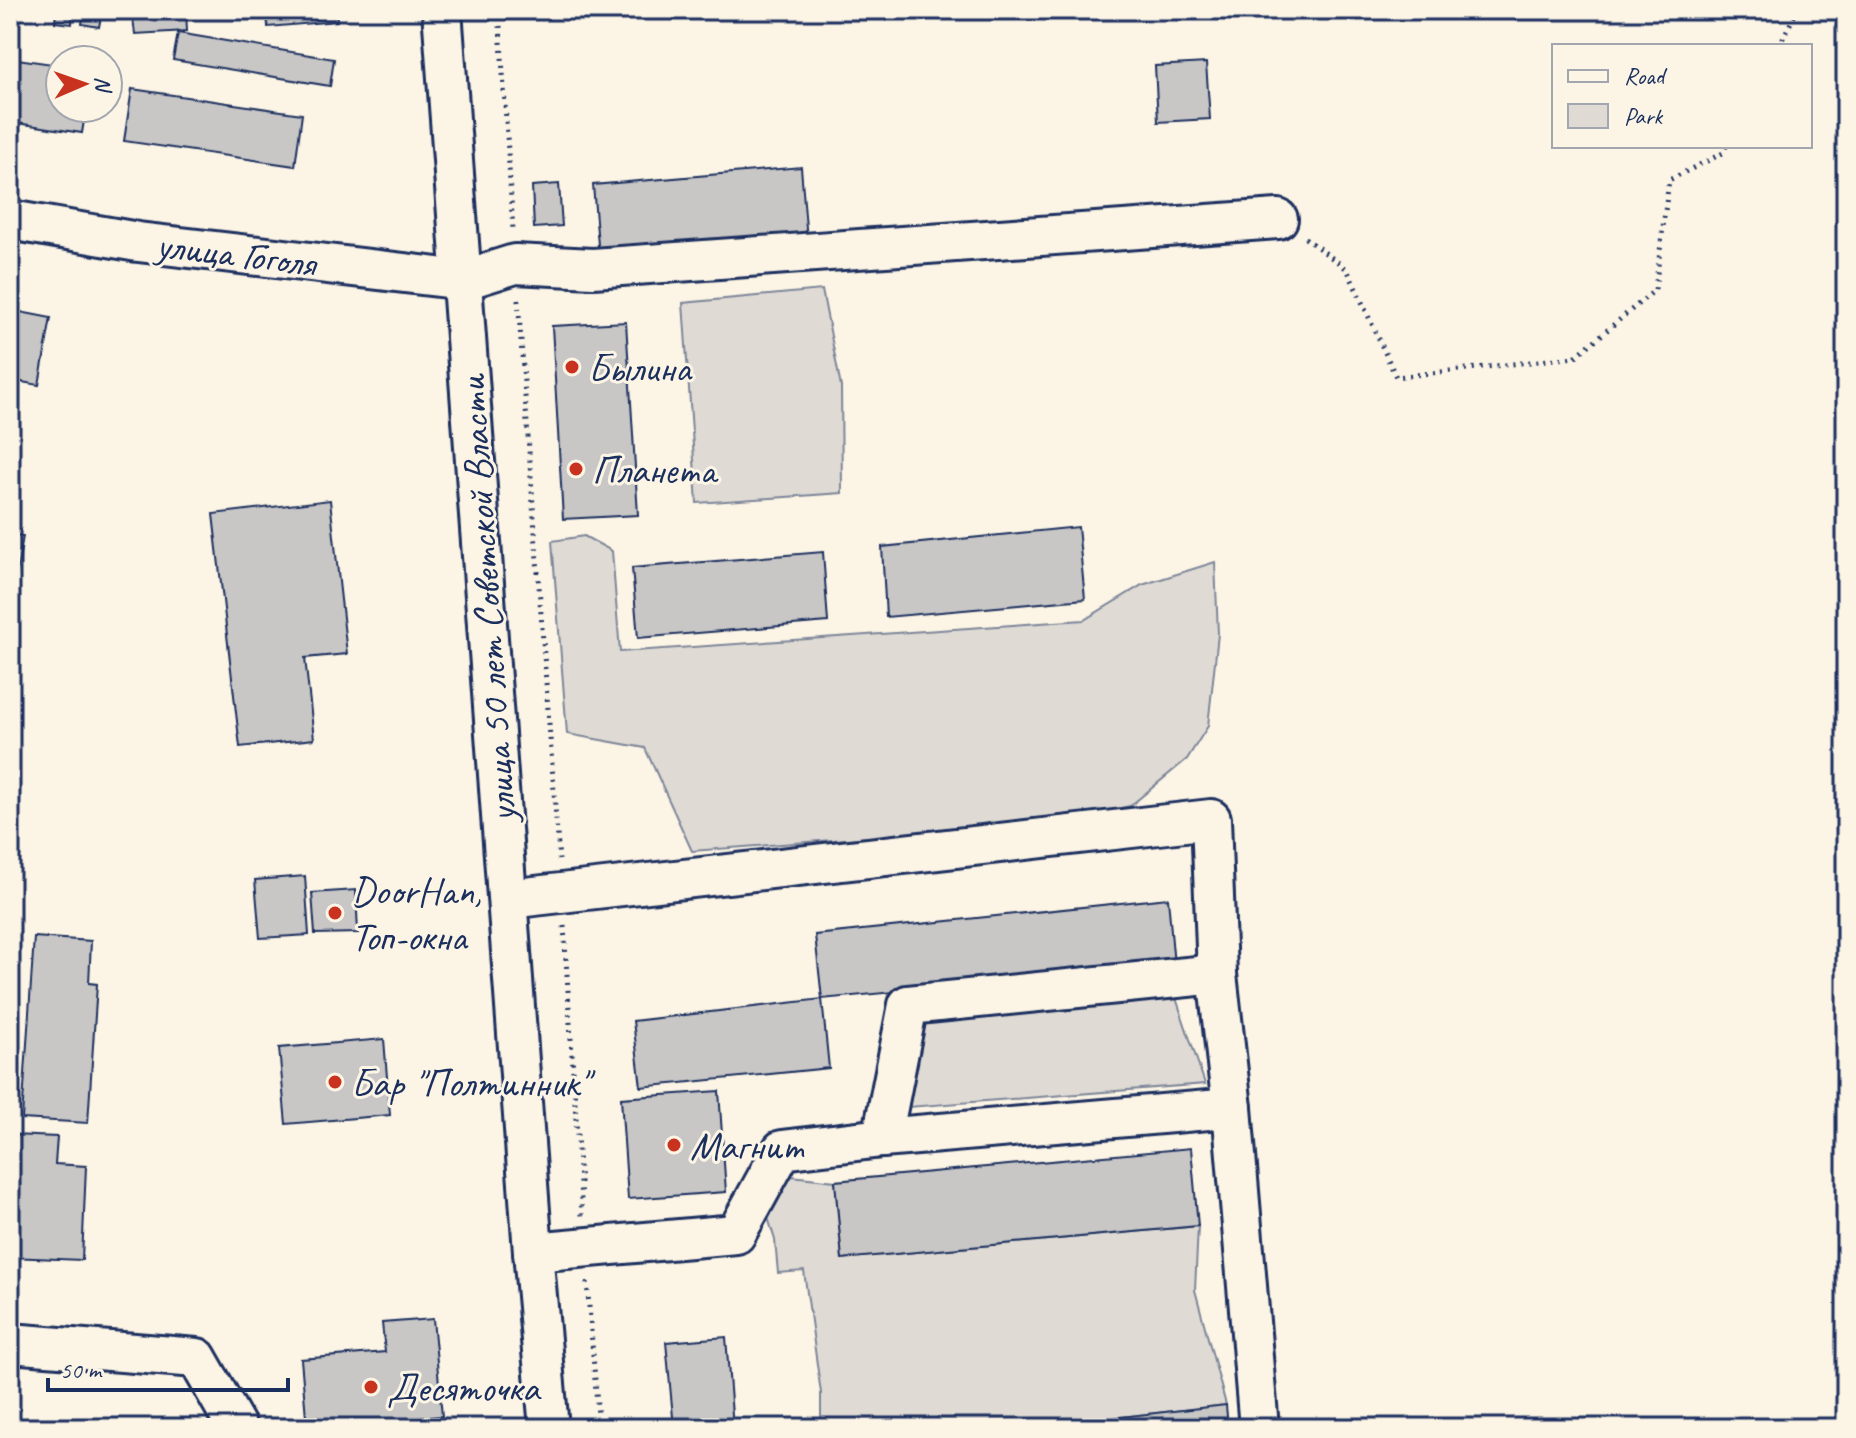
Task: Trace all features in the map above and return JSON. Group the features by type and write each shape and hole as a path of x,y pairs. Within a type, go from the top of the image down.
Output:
{"street":[{"name":"улица 50 лет Советской Власти","path":"442,10 533,1252 549,1428"},
{"path":"464,280 515,264 593,268 1278,219"},
{"name":"улица Гоголя","path":"10,220 138,242 464,280"},
{"path":"508,899 1211,819 1217,974 1232,1108 1259,1428"},
{"path":"882,1138 908,1005 1217,974"},
{"path":"533,1252 736,1234 782,1150 882,1138 1232,1108"},
{"path":"10,1343 197,1358 237,1428"}],"path":[{"path":"499,10 599,1428"},
{"path":"1780,44 1797,10"},
{"path":"1278,219 1347,269 1396,377 1575,357 1655,290 1669,180 1723,153 1725,148"}],"green space":[{"path":"822,290 841,387 842,493 697,503 683,303"},
{"path":"584,536 612,551 620,652 1084,620 1142,585 1215,562 1218,634 1208,726 1187,759 1130,806 1050,823 692,851 645,748 567,734 552,541"},
{"path":"1176,998 1205,1084 896,1108 929,1014"},
{"path":"782,1175 835,1181 842,1259 1198,1226 1195,1290 1226,1405 1024,1428 821,1428 821,1393 804,1271 778,1273 775,1240 764,1205"}],"building":[{"path":"56,10 73,10 72,24 55,22"},
{"path":"84,10 102,10 99,27 82,24"},
{"path":"122,10 186,10 187,31 135,34 133,18 123,18"},
{"path":"267,10 336,10 337,21 268,27"},
{"path":"532,10 579,10 533,14"},
{"path":"178,33 334,59 330,86 173,60"},
{"path":"10,58 44,63 44,124 83,124 82,133 10,122"},
{"path":"1206,63 1210,119 1158,122 1155,66"},
{"path":"132,89 302,114 295,166 124,141"},
{"path":"801,167 807,240 599,257 593,185"},
{"path":"559,184 562,226 534,228 532,186"},
{"path":"10,310 51,318 39,385 10,380"},
{"path":"626,322 638,515 563,519 552,326"},
{"path":"330,500 347,654 305,658 314,739 240,747 213,514"},
{"path":"1078,527 1085,599 886,617 882,547"},
{"path":"10,534 23,536 12,601 10,601"},
{"path":"823,552 828,622 638,638 632,568"},
{"path":"305,876 309,935 260,938 255,880"},
{"name":"DoorHan, Топ-окна","path":"356,890 358,933 315,934 312,893"},
{"path":"1168,898 1174,965 822,999 815,935"},
{"path":"34,937 91,941 89,983 97,984 88,1123 22,1119"},
{"path":"822,999 829,1068 641,1087 633,1021"},
{"name":"Бар \"Полтинник\"","path":"384,1039 390,1115 286,1124 279,1048"},
{"name":"Магнит","path":"719,1091 726,1192 628,1199 621,1098"},
{"path":"12,1135 57,1137 55,1164 86,1166 82,1260 10,1257"},
{"path":"1191,1148 1198,1226 842,1259 835,1181"},
{"name":"Десяточка","path":"433,1319 442,1416 397,1420 398,1428 307,1428 301,1359 385,1352 382,1323"},
{"path":"726,1337 733,1428 674,1428 666,1342"},
{"path":"1226,1405 1228,1428 1024,1428"}],"place":[{"name":"Былина","path":"572,367"},
{"name":"Планета","path":"576,469"},
{"name":"DoorHan, Топ-окна","path":"335,913"},
{"name":"Бар \"Полтинник\"","path":"335,1082"},
{"name":"Магнит","path":"674,1145"},
{"name":"Десяточка","path":"371,1387"}]}
